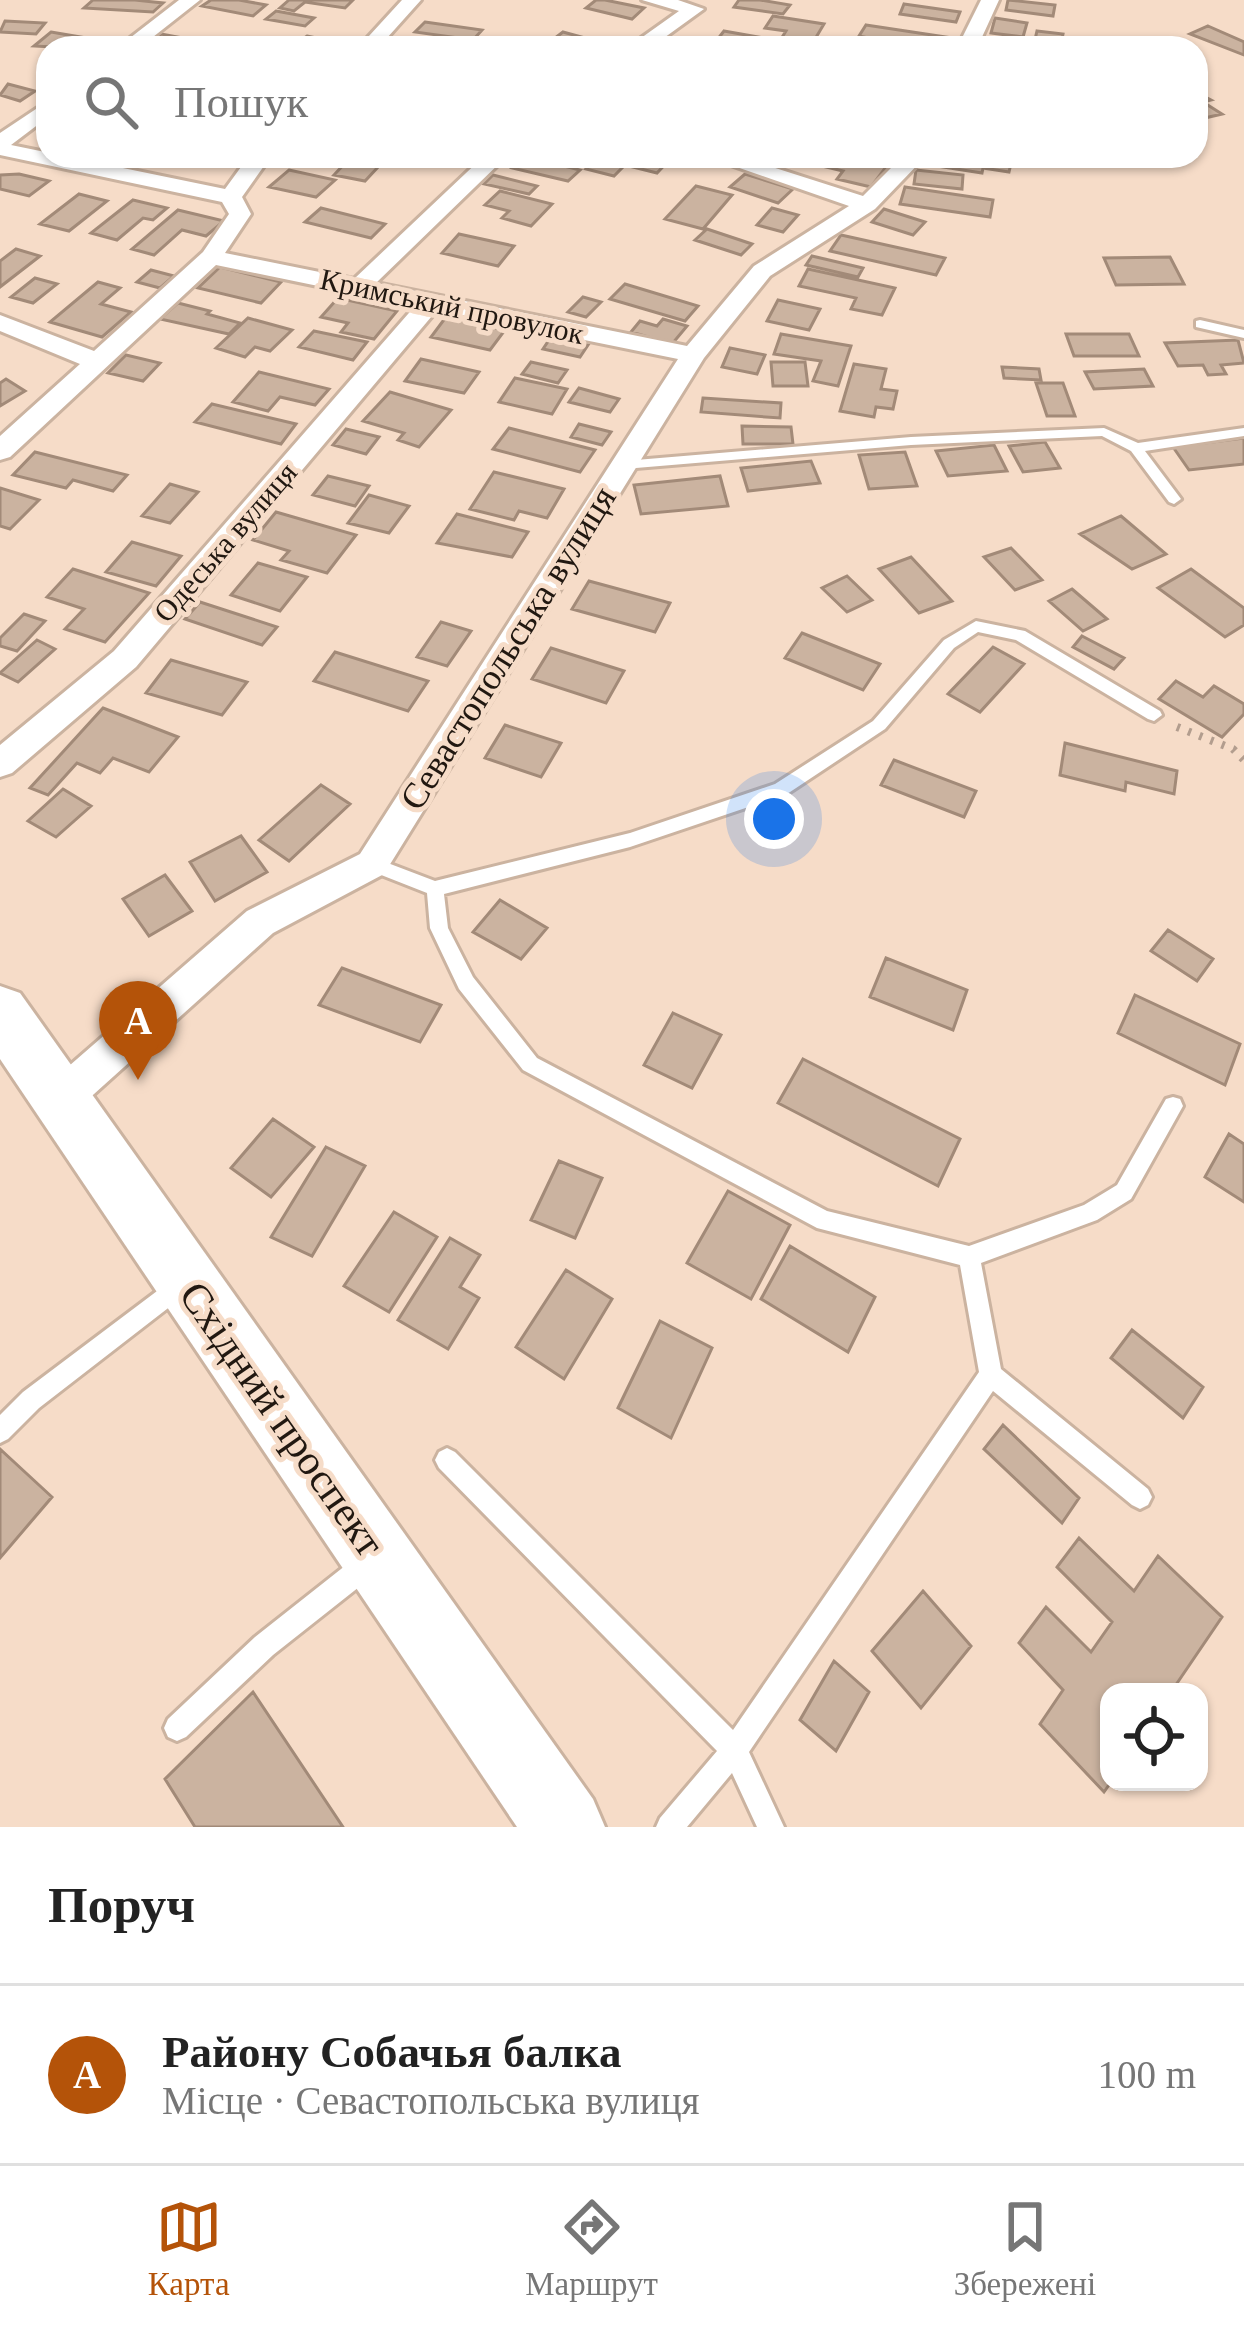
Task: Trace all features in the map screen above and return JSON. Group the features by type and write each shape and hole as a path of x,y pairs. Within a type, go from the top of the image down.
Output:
{"main road":[{"name":"Східний проспект","path":"0,1011 565,1827"}],"street":[{"path":"143,36 191,0"},
{"path":"379,36 412,0"},
{"path":"651,0 701,4"},
{"path":"973,36 990,0"},
{"path":"654,36 701,4"},
{"path":"0,146 36,117"},
{"path":"0,146 36,154"},
{"path":"100,168 231,197"},
{"path":"231,197 252,168"},
{"path":"359,287 483,168"},
{"path":"754,168 867,204"},
{"name":"Севастопольська вулиця","path":"373,864 693,355 762,272 867,204 903,168"},
{"path":"0,451 211,257 239,214 231,197"},
{"name":"Кримський провулок","path":"211,257 693,355"},
{"name":"Одеська вулиця","path":"0,764 125,659 431,302"},
{"path":"0,322 98,362"},
{"path":"60,1099 260,922 373,864"}],"lane":[{"path":"1200,324 1244,334"},
{"path":"624,465 910,441 1104,432 1136,448 1174,499"},
{"path":"1136,448 1244,432"},
{"path":"373,864 435,889 630,840 781,789 880,725 950,644 976,626 1020,635 1154,715"},
{"path":"435,889 439,928 466,983 530,1064 824,1221 969,1257 1090,1213 1124,1192 1173,1106"},
{"path":"969,1257 991,1375 1140,1497"},
{"path":"0,1431 31,1400 186,1280"},
{"path":"669,1827 735,1750 991,1375"},
{"path":"447,1460 735,1750 771,1827"},
{"path":"177,1728 264,1646 377,1556"}],"path":[{"path":"1154,715 1233,749 1244,760"}],"building":[{"path":"93,0 163,3 153,12 84,8"},
{"path":"211,0 266,5 253,16 202,6"},
{"path":"289,0 353,0 345,8 305,2 294,11 280,8"},
{"path":"596,0 644,8 632,19 586,8"},
{"path":"739,0 790,5 783,14 734,7"},
{"path":"1008,0 1055,5 1053,16 1006,10"},
{"path":"904,4 960,12 956,22 900,14"},
{"path":"276,11 314,18 305,26 266,19"},
{"path":"773,16 824,24 817,36 783,36 786,31 765,28"},
{"path":"995,18 1027,23 1023,36 991,33"},
{"path":"5,21 45,23 36,34 0,32"},
{"path":"425,22 482,30 477,36 415,32"},
{"path":"866,25 939,36 859,36"},
{"path":"1208,26 1244,42 1244,55 1208,41 1208,36 1190,34"},
{"path":"1037,31 1063,34 1063,36 1036,36"},
{"path":"8,84 35,91 20,101 0,95"},
{"path":"341,168 377,168 365,181 334,175"},
{"path":"512,168 580,170 568,181"},
{"path":"587,168 622,168 614,176"},
{"path":"830,168 885,168 871,187 837,179 843,171"},
{"path":"289,170 335,180 316,197 269,187"},
{"path":"916,170 963,175 962,189 914,184"},
{"path":"745,174 793,189 778,203 730,187"},
{"path":"0,175 49,181 29,196 0,189"},
{"path":"493,175 537,186 529,194 484,184"},
{"path":"696,186 732,195 703,229 665,219"},
{"path":"905,187 993,200 990,217 900,204"},
{"path":"500,191 552,204 531,226 502,218 509,211 485,205"},
{"path":"79,194 107,201 69,231 40,224"},
{"path":"133,200 167,208 153,220 143,218 117,240 91,233"},
{"path":"321,208 385,224 371,238 305,222"},
{"path":"772,208 798,215 783,232 757,225"},
{"path":"884,209 925,222 913,235 872,222"},
{"path":"178,210 224,221 206,236 182,230 154,255 132,249"},
{"path":"707,229 752,244 741,255 695,240"},
{"path":"459,234 514,246 498,266 442,253"},
{"path":"841,235 945,258 936,275 830,251"},
{"path":"16,249 40,256 0,287 0,261"},
{"path":"812,256 863,268 858,277 806,265"},
{"path":"1170,257 1184,284 1116,285 1104,258"},
{"path":"220,267 281,282 261,303 198,288"},
{"path":"808,269 895,288 882,315 851,309 856,298 799,286"},
{"path":"151,270 174,276 160,288 137,282"},
{"path":"35,278 57,284 33,303 11,297"},
{"path":"98,282 120,288 101,304 131,312 102,337 50,322"},
{"path":"625,284 698,306 685,321 610,299"},
{"path":"583,297 601,302 586,317 568,312"},
{"path":"338,298 397,311 374,339 341,332 348,323 321,317"},
{"path":"778,300 820,309 809,330 767,321"},
{"path":"178,303 240,323 229,334 160,319"},
{"path":"446,317 505,330 490,350 431,337"},
{"path":"248,318 292,330 270,351 255,347 245,357 216,348"},
{"path":"663,319 687,326 672,344 631,332 640,321 657,326"},
{"path":"314,331 367,342 353,360 299,347"},
{"path":"781,334 851,346 838,386 813,381 821,361 774,354"},
{"path":"1066,334 1129,334 1139,356 1074,356"},
{"path":"551,337 588,345 580,357 543,349"},
{"path":"1238,340 1244,363 1221,365 1226,374 1208,375 1203,365 1178,366 1165,343"},
{"path":"730,348 765,355 757,374 722,367"},
{"path":"126,355 160,363 143,381 108,373"},
{"path":"421,359 479,372 464,393 405,381"},
{"path":"531,362 567,370 558,383 522,374"},
{"path":"771,362 805,362 808,386 773,386"},
{"path":"854,364 886,369 881,389 897,391 893,409 876,407 874,417 840,411"},
{"path":"1002,367 1039,369 1041,380 1004,378"},
{"path":"1144,369 1153,386 1094,389 1085,372"},
{"path":"259,372 329,389 315,405 280,397 268,411 233,402"},
{"path":"515,378 567,389 552,414 499,402"},
{"path":"6,379 25,391 0,406 0,383"},
{"path":"1036,383 1063,383 1075,416 1047,416"},
{"path":"579,388 619,399 610,412 569,402"},
{"path":"390,392 451,410 419,447 398,440 404,433 363,421"},
{"path":"703,398 781,403 780,418 701,412"},
{"path":"212,404 296,424 281,444 195,422"},
{"path":"579,424 611,432 602,445 571,437"},
{"path":"742,426 791,427 793,444 743,444"},
{"path":"509,428 595,450 580,472 493,449"},
{"path":"346,429 379,437 366,454 333,445"},
{"path":"1244,438 1244,464 1189,470 1173,447"},
{"path":"1045,442 1060,468 1023,472 1009,446"},
{"path":"994,445 1007,471 948,476 936,451"},
{"path":"35,452 127,475 113,491 73,480 66,488 13,475"},
{"path":"905,452 917,486 869,489 859,455"},
{"path":"811,461 820,483 748,491 741,468"},
{"path":"494,472 564,489 547,518 519,511 514,520 470,509"},
{"path":"328,476 369,486 355,506 313,495"},
{"path":"720,476 728,506 641,514 634,485"},
{"path":"170,484 198,492 170,523 142,516"},
{"path":"0,488 39,500 10,529 0,526"},
{"path":"369,495 409,506 389,533 348,523"},
{"path":"276,512 356,535 327,573 281,560 289,551 253,540"},
{"path":"457,514 528,532 512,557 437,543"},
{"path":"1121,516 1166,554 1132,569 1080,534"},
{"path":"132,542 181,556 156,586 106,572"},
{"path":"1011,548 1042,580 1015,590 984,557"},
{"path":"911,557 952,601 919,613 879,569"},
{"path":"258,563 307,577 280,611 231,595"},
{"path":"73,569 149,593 105,642 65,629 84,609 47,597"},
{"path":"1191,569 1244,608 1244,625 1225,637 1158,588"},
{"path":"847,576 872,600 847,612 822,588"},
{"path":"589,581 670,603 655,632 572,609"},
{"path":"1072,589 1107,619 1083,631 1049,601"},
{"path":"200,602 277,627 262,645 185,619"},
{"path":"24,614 45,621 17,651 0,646 0,638"},
{"path":"441,622 471,631 447,666 417,657"},
{"path":"802,633 880,664 863,690 785,658"},
{"path":"1082,636 1124,658 1114,669 1073,647"},
{"path":"37,640 55,649 18,682 0,673"},
{"path":"993,647 1024,664 980,712 948,694"},
{"path":"551,648 624,671 606,703 532,679"},
{"path":"335,652 428,681 408,711 314,681"},
{"path":"171,660 247,682 222,715 146,693"},
{"path":"1176,681 1203,697 1214,686 1244,704 1244,714 1222,737 1159,699"},
{"path":"103,708 178,737 149,772 113,758 100,773 77,763 48,795 30,788"},
{"path":"505,725 561,743 541,777 485,758"},
{"path":"1065,743 1177,771 1174,794 1126,782 1125,791 1060,775"},
{"path":"894,760 976,791 964,817 881,785"},
{"path":"321,785 350,804 289,861 259,840"},
{"path":"63,789 91,806 56,837 28,821"},
{"path":"241,836 267,872 215,901 190,862"},
{"path":"165,875 192,911 149,936 123,899"},
{"path":"500,900 547,928 521,959 473,932"},
{"path":"1168,930 1213,959 1197,981 1151,951"},
{"path":"886,958 967,990 953,1030 870,997"},
{"path":"342,968 441,1005 420,1042 319,1005"},
{"path":"1135,995 1240,1044 1225,1085 1118,1033"},
{"path":"673,1013 721,1035 692,1088 644,1065"},
{"path":"803,1059 960,1139 938,1186 778,1103"},
{"path":"273,1119 314,1147 271,1197 231,1168"},
{"path":"1229,1134 1244,1144 1244,1202 1205,1177"},
{"path":"326,1147 365,1166 312,1256 271,1237"},
{"path":"559,1161 602,1178 575,1238 531,1220"},
{"path":"728,1191 790,1225 751,1299 687,1263"},
{"path":"394,1212 437,1237 389,1312 344,1286"},
{"path":"450,1238 480,1255 460,1287 479,1298 448,1349 398,1320"},
{"path":"790,1246 875,1297 848,1352 761,1299"},
{"path":"566,1270 612,1299 564,1379 516,1347"},
{"path":"660,1321 712,1348 671,1438 618,1408"},
{"path":"1132,1330 1203,1387 1183,1418 1111,1358"},
{"path":"1003,1425 1079,1498 1062,1523 984,1449"},
{"path":"0,1449 52,1497 0,1558"},
{"path":"1079,1538 1134,1591 1158,1556 1222,1617 1177,1683 1100,1683 1100,1788 1040,1724 1063,1690 1019,1643 1046,1607 1091,1652 1112,1622 1057,1567"},
{"path":"923,1591 971,1646 921,1708 872,1651"},
{"path":"834,1661 869,1692 836,1751 800,1720"},
{"path":"253,1692 343,1827 195,1827 165,1779"}],"place":[{"name":"Району Собачья балка","path":"138,1080"}]}
